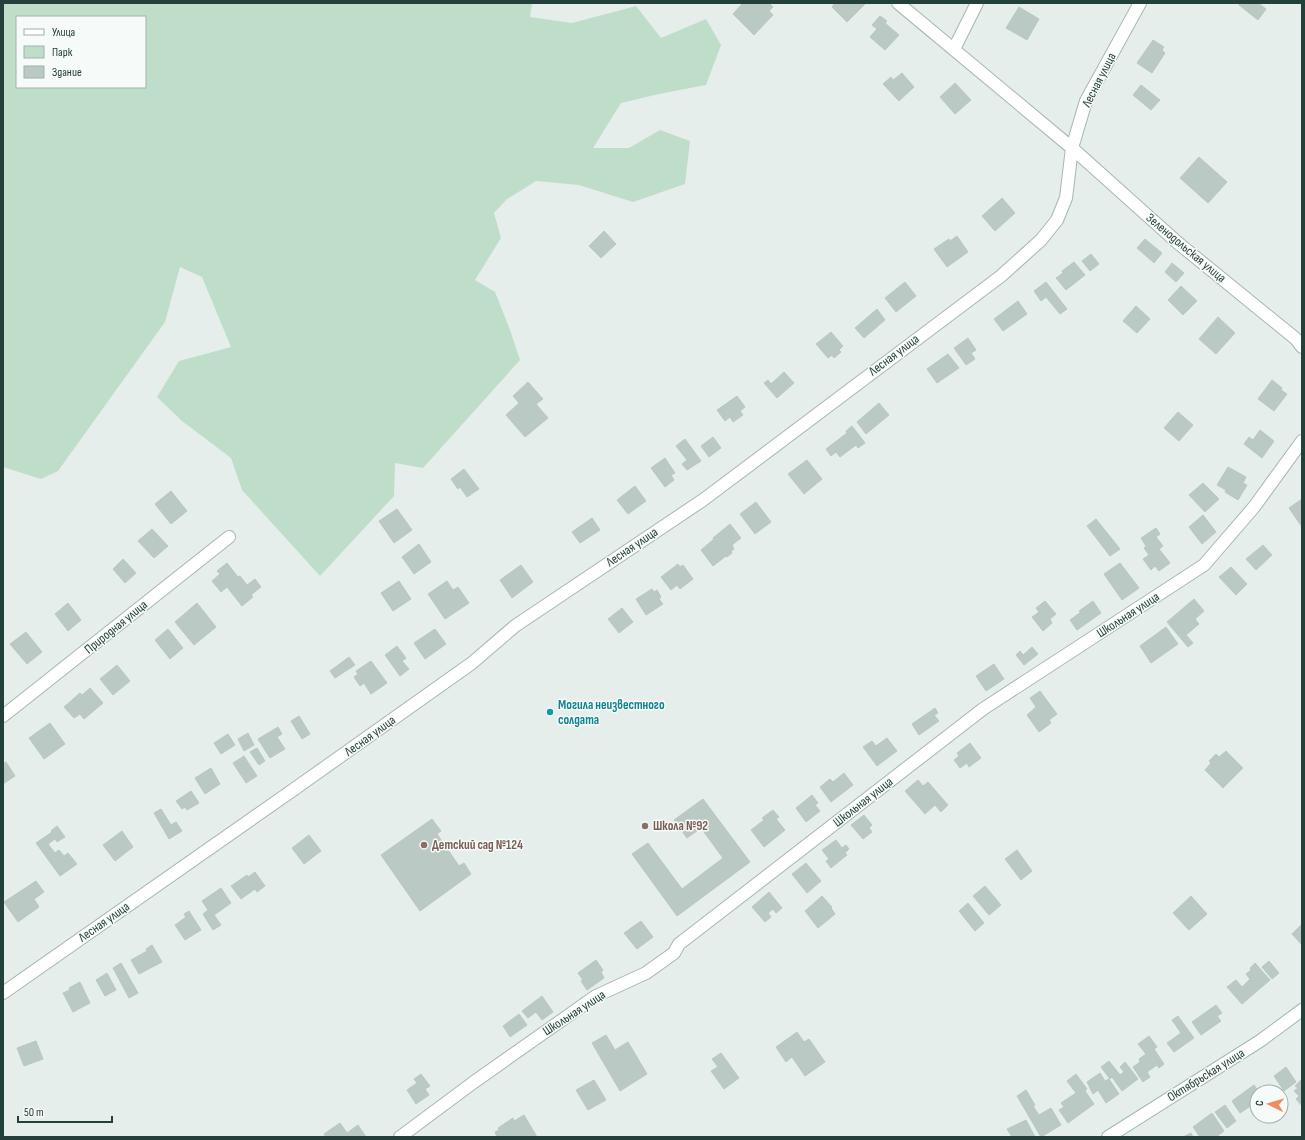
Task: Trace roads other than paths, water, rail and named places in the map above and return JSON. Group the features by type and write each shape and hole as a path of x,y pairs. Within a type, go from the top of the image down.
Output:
{"street":[{"name":"Зеленодольская улица","path":"898,3 1072,148 1178,243 1296,339 1302,347"},
{"path":"954,49 978,3"},
{"name":"Лесная улица","path":"3,993 466,667 515,626 703,500 1001,276 1041,240 1056,220 1066,198 1072,148 1086,101 1140,3"},
{"name":"Школьная улица","path":"400,1137 474,1082 596,996 646,973 674,953 679,944 983,709 1204,565 1254,507 1302,441"},
{"name":"Природная улица","path":"3,716 229,537"},
{"name":"Октябрьская улица","path":"1108,1137 1260,1041 1302,1010"}],"place":[{"name":"Могила неизвестного солдата","path":"550,712"},
{"name":"Школа №92","path":"645,826"},
{"name":"Детский сад №124","path":"424,845"}]}
